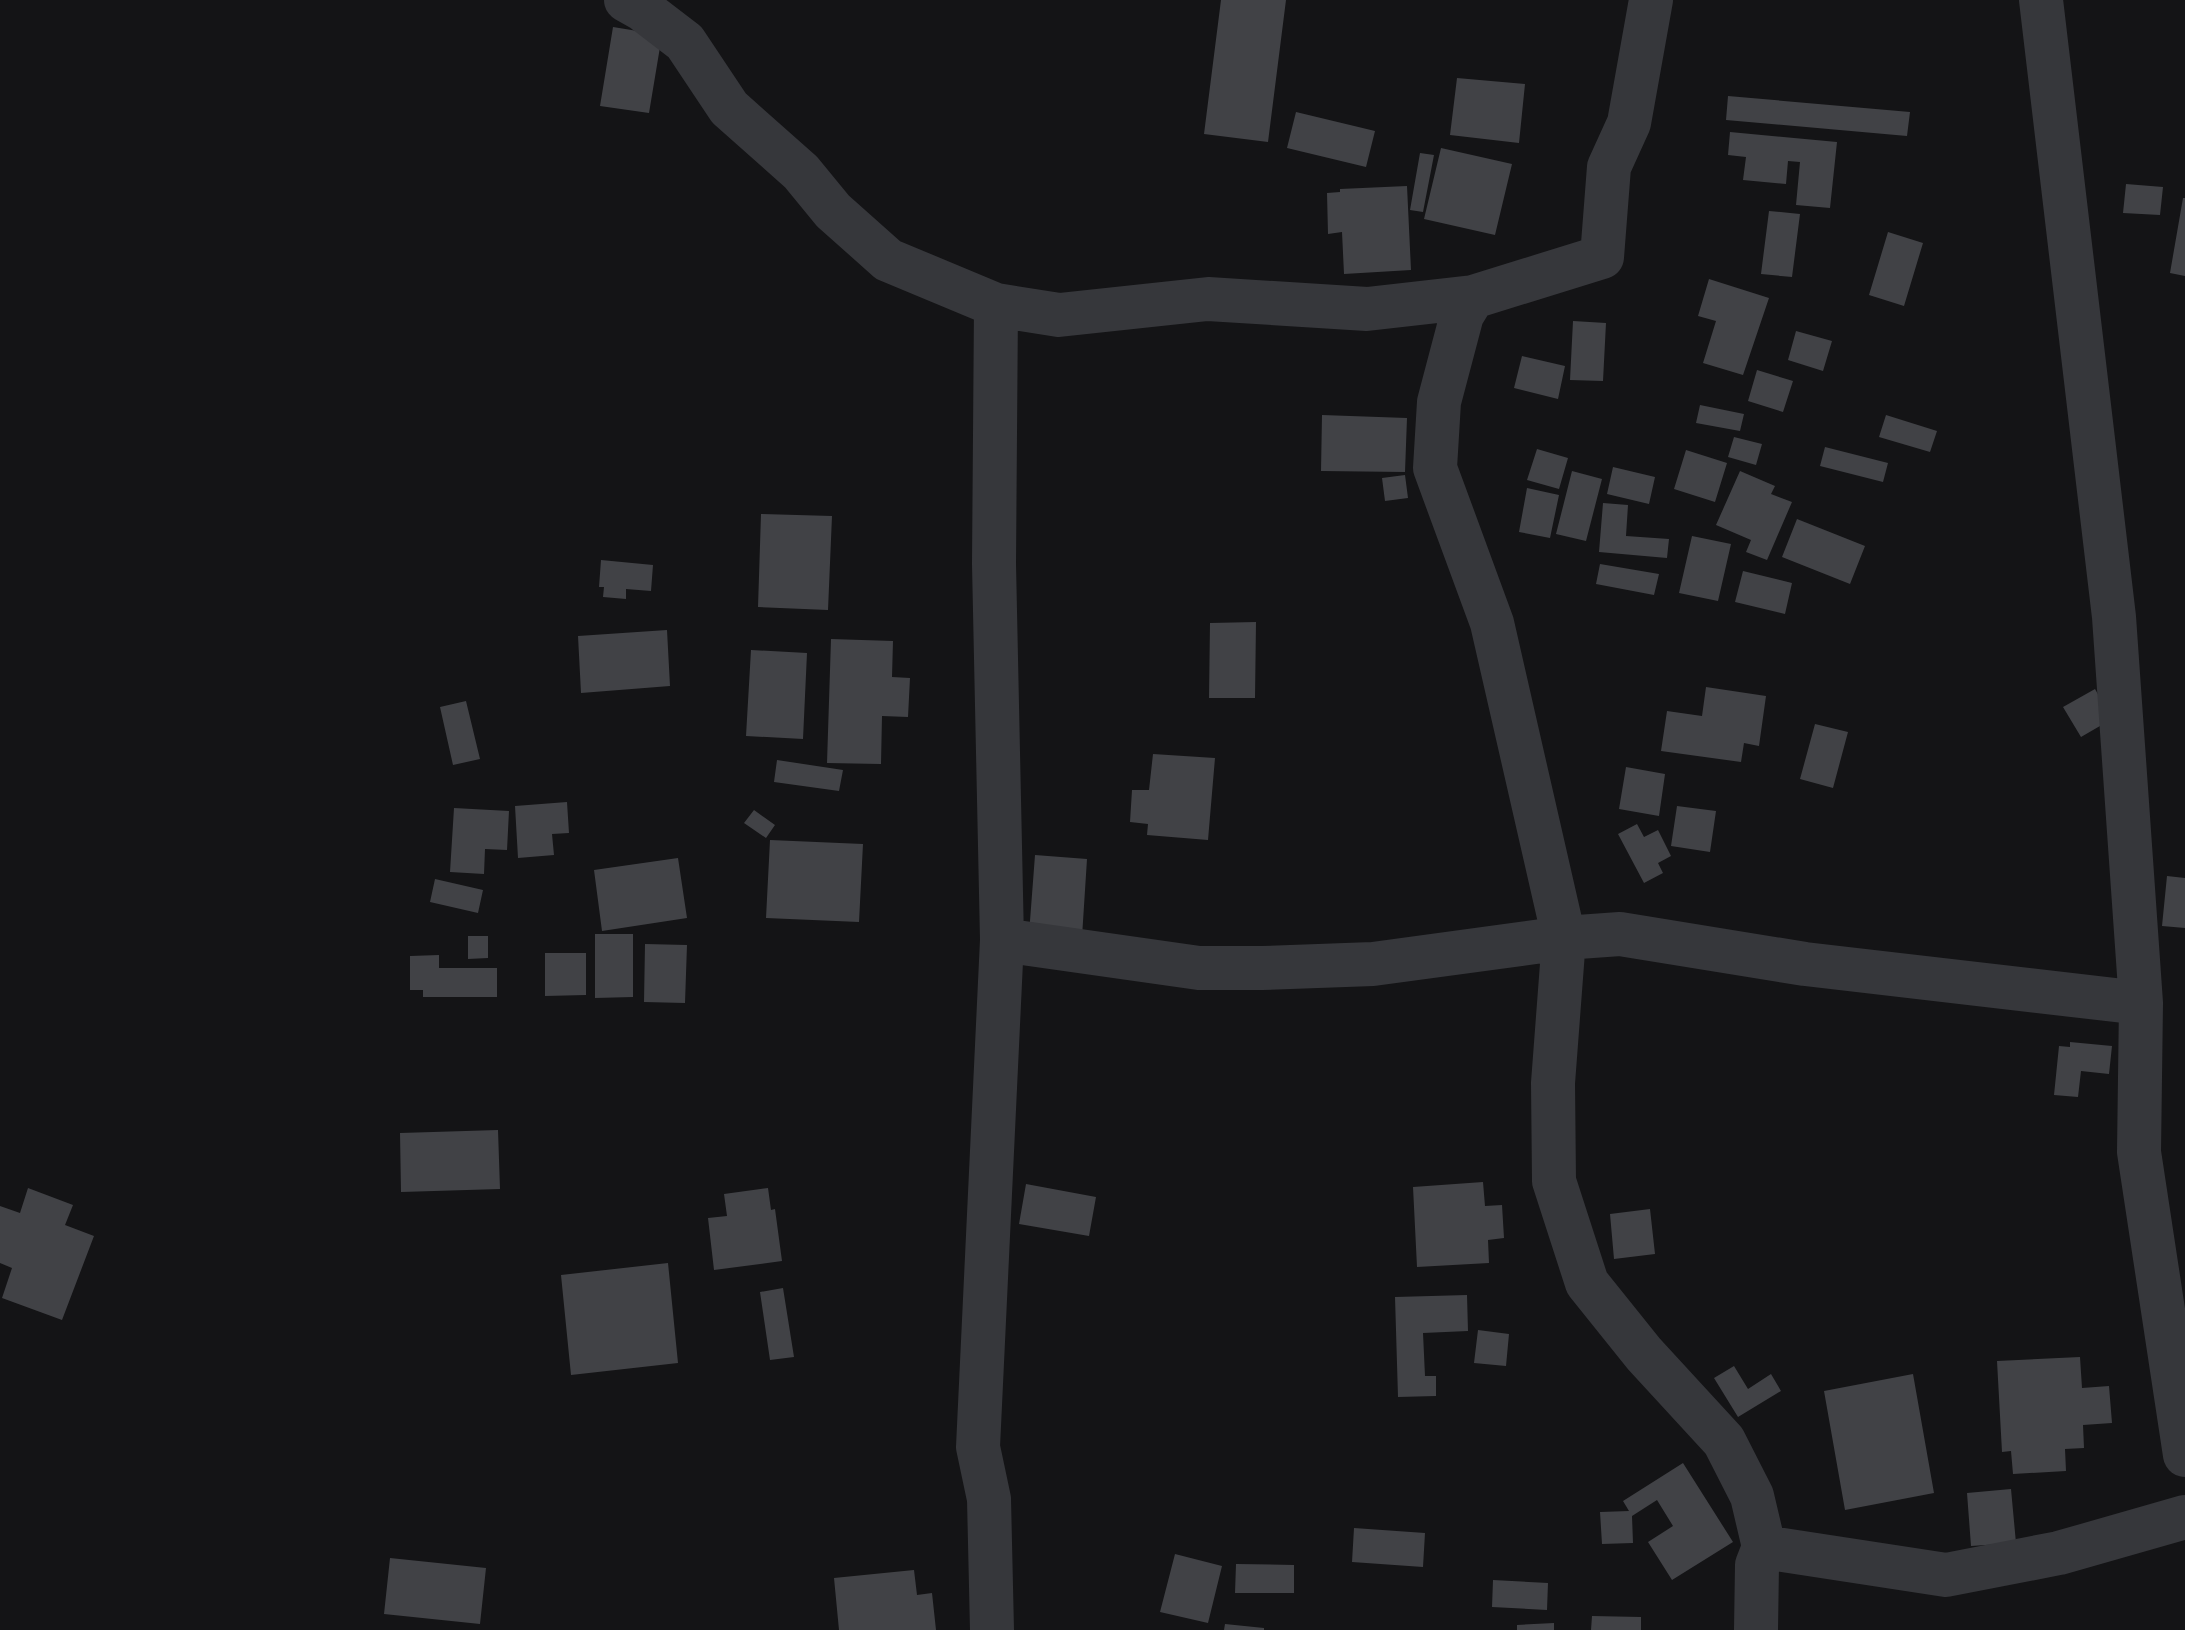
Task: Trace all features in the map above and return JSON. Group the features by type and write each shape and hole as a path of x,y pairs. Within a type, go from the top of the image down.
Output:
{"street":[{"path":"626,0 685,42 729,108 801,172 833,211 888,260 996,305 1059,315 1208,299 1367,309 1473,297 1602,257 1609,167 1629,123 1651,0"},
{"path":"2041,0 2114,617 2141,1003 2139,1152 2185,1455"},
{"path":"1473,297 1462,315 1439,402 1435,468 1492,623 1564,938 1553,1083 1554,1181 1587,1283 1644,1354 1724,1441 1752,1496 1764,1547 1757,1565 1756,1630"},
{"path":"992,1630 989,1499 978,1447 1002,940 994,564 996,305"},
{"path":"1002,940 1215,968 1373,964 1564,938 1620,934 1805,964 2141,1003"},
{"path":"1764,1547 1946,1575 2059,1553 2185,1517"}],"building":[{"path":"1221,0 1286,0 1268,142 1204,134"},
{"path":"613,27 662,35 649,113 600,106"},
{"path":"1457,78 1525,84 1519,143 1450,135"},
{"path":"1728,96 1910,112 1907,136 1726,120"},
{"path":"1296,112 1375,131 1366,167 1287,148"},
{"path":"1730,132 1837,142 1830,208 1796,205 1800,162 1788,161 1786,184 1743,180 1746,157 1728,155"},
{"path":"1441,148 1512,164 1495,235 1424,219"},
{"path":"1420,153 1434,155 1423,212 1410,210"},
{"path":"2126,184 2163,187 2160,215 2123,213"},
{"path":"1407,186 1411,270 1344,274 1342,232 1328,234 1327,193 1340,192 1340,189"},
{"path":"2185,198 2185,276 2170,273"},
{"path":"1769,211 1800,214 1792,277 1761,274"},
{"path":"1888,232 1923,243 1904,306 1869,295"},
{"path":"1709,279 1769,298 1743,375 1703,363 1716,321 1698,316"},
{"path":"1573,321 1606,323 1603,381 1570,380"},
{"path":"1796,331 1832,341 1823,371 1788,360"},
{"path":"1522,356 1565,366 1558,399 1514,388"},
{"path":"1757,370 1793,381 1783,412 1748,401"},
{"path":"1700,405 1744,414 1740,431 1696,423"},
{"path":"1322,415 1407,418 1405,472 1321,471"},
{"path":"1886,415 1937,431 1930,452 1879,437"},
{"path":"1734,437 1762,444 1756,465 1728,457"},
{"path":"1825,447 1888,463 1883,482 1820,466"},
{"path":"1537,449 1568,458 1559,489 1527,480"},
{"path":"1686,450 1727,463 1715,502 1674,489"},
{"path":"1613,467 1655,477 1649,504 1607,494"},
{"path":"1572,471 1602,479 1586,541 1556,534"},
{"path":"1740,471 1775,486 1771,494 1792,502 1767,560 1746,552 1751,540 1716,525"},
{"path":"1405,475 1408,498 1385,501 1382,478"},
{"path":"1527,488 1559,495 1550,538 1519,532"},
{"path":"1603,503 1628,505 1626,536 1669,539 1667,558 1599,552"},
{"path":"761,514 832,516 828,610 758,607"},
{"path":"1797,519 1865,546 1850,584 1782,557"},
{"path":"1692,536 1731,544 1718,601 1679,593"},
{"path":"601,560 653,565 651,591 626,589 626,599 603,597 604,587 599,587"},
{"path":"1600,564 1659,574 1654,595 1596,584"},
{"path":"1743,571 1792,583 1785,614 1735,602"},
{"path":"1256,622 1255,698 1209,698 1210,623"},
{"path":"667,630 670,686 581,693 578,636"},
{"path":"831,639 893,641 892,677 910,678 908,717 882,716 881,764 827,763"},
{"path":"751,650 807,653 803,739 746,736"},
{"path":"1706,687 1766,696 1759,746 1744,743 1741,762 1661,751 1667,711 1702,716"},
{"path":"2095,689 2112,719 2081,737 2063,707"},
{"path":"466,701 480,759 453,765 440,707"},
{"path":"1815,724 1848,732 1833,788 1800,779"},
{"path":"1153,754 1215,758 1208,840 1147,835 1148,824 1130,822 1132,790 1149,790"},
{"path":"777,760 843,770 839,791 774,782"},
{"path":"1626,767 1665,774 1659,816 1619,809"},
{"path":"567,802 569,833 552,834 554,855 518,858 515,806"},
{"path":"1677,806 1716,811 1710,852 1671,846"},
{"path":"454,808 509,811 507,850 485,849 484,874 450,872"},
{"path":"754,810 775,825 766,838 744,823"},
{"path":"1637,824 1644,837 1658,830 1671,856 1658,863 1663,873 1644,883 1618,834"},
{"path":"770,840 863,844 859,922 766,918"},
{"path":"1035,855 1087,859 1082,937 1029,934"},
{"path":"678,858 687,918 602,931 594,870"},
{"path":"2167,876 2185,878 2185,928 2162,926"},
{"path":"435,879 483,890 478,913 430,902"},
{"path":"595,934 633,934 633,997 595,998"},
{"path":"468,936 488,936 488,958 468,959"},
{"path":"645,944 687,945 685,1003 644,1002"},
{"path":"545,953 586,953 586,995 545,996"},
{"path":"439,955 439,968 497,968 497,997 423,997 423,990 410,990 410,956"},
{"path":"2070,1042 2112,1046 2109,1074 2081,1071 2078,1097 2054,1095 2059,1046 2070,1047"},
{"path":"498,1130 500,1189 401,1192 400,1133"},
{"path":"1483,1182 1485,1206 1502,1205 1504,1238 1488,1240 1489,1263 1417,1267 1413,1187"},
{"path":"1026,1184 1096,1197 1089,1236 1019,1224"},
{"path":"28,1188 73,1205 65,1225 94,1236 62,1320 2,1298 12,1268 0,1263 0,1206 20,1213"},
{"path":"768,1188 771,1210 775,1209 782,1261 714,1270 708,1218 727,1216 724,1194"},
{"path":"1650,1209 1655,1254 1614,1259 1610,1214"},
{"path":"668,1263 678,1363 571,1375 561,1275"},
{"path":"783,1288 794,1357 770,1360 760,1292"},
{"path":"1467,1295 1468,1331 1423,1333 1425,1376 1436,1376 1436,1396 1398,1397 1395,1297"},
{"path":"1478,1330 1509,1334 1506,1366 1474,1363"},
{"path":"2080,1357 2082,1388 2109,1386 2112,1423 2083,1425 2084,1448 2065,1449 2066,1471 2013,1474 2011,1451 2002,1452 1997,1361"},
{"path":"1734,1366 1748,1389 1771,1374 1781,1391 1738,1417 1714,1378"},
{"path":"1913,1374 1934,1493 1845,1510 1824,1391"},
{"path":"1683,1463 1733,1542 1672,1580 1648,1542 1673,1526 1657,1500 1632,1516 1633,1543 1602,1544 1600,1512 1629,1511 1623,1501"},
{"path":"2011,1489 2016,1543 1971,1546 1967,1493"},
{"path":"1354,1528 1425,1533 1423,1567 1352,1562"},
{"path":"1175,1554 1222,1566 1208,1623 1160,1612"},
{"path":"390,1558 486,1568 480,1624 384,1614"},
{"path":"1236,1564 1294,1565 1294,1593 1235,1593"},
{"path":"914,1570 917,1595 932,1593 936,1630 839,1630 834,1578"},
{"path":"1493,1580 1548,1583 1547,1610 1492,1607"},
{"path":"1592,1616 1641,1617 1641,1630 1591,1630"},
{"path":"1554,1623 1554,1630 1517,1630 1517,1625"},
{"path":"1225,1624 1264,1628 1264,1630 1224,1630"}]}
